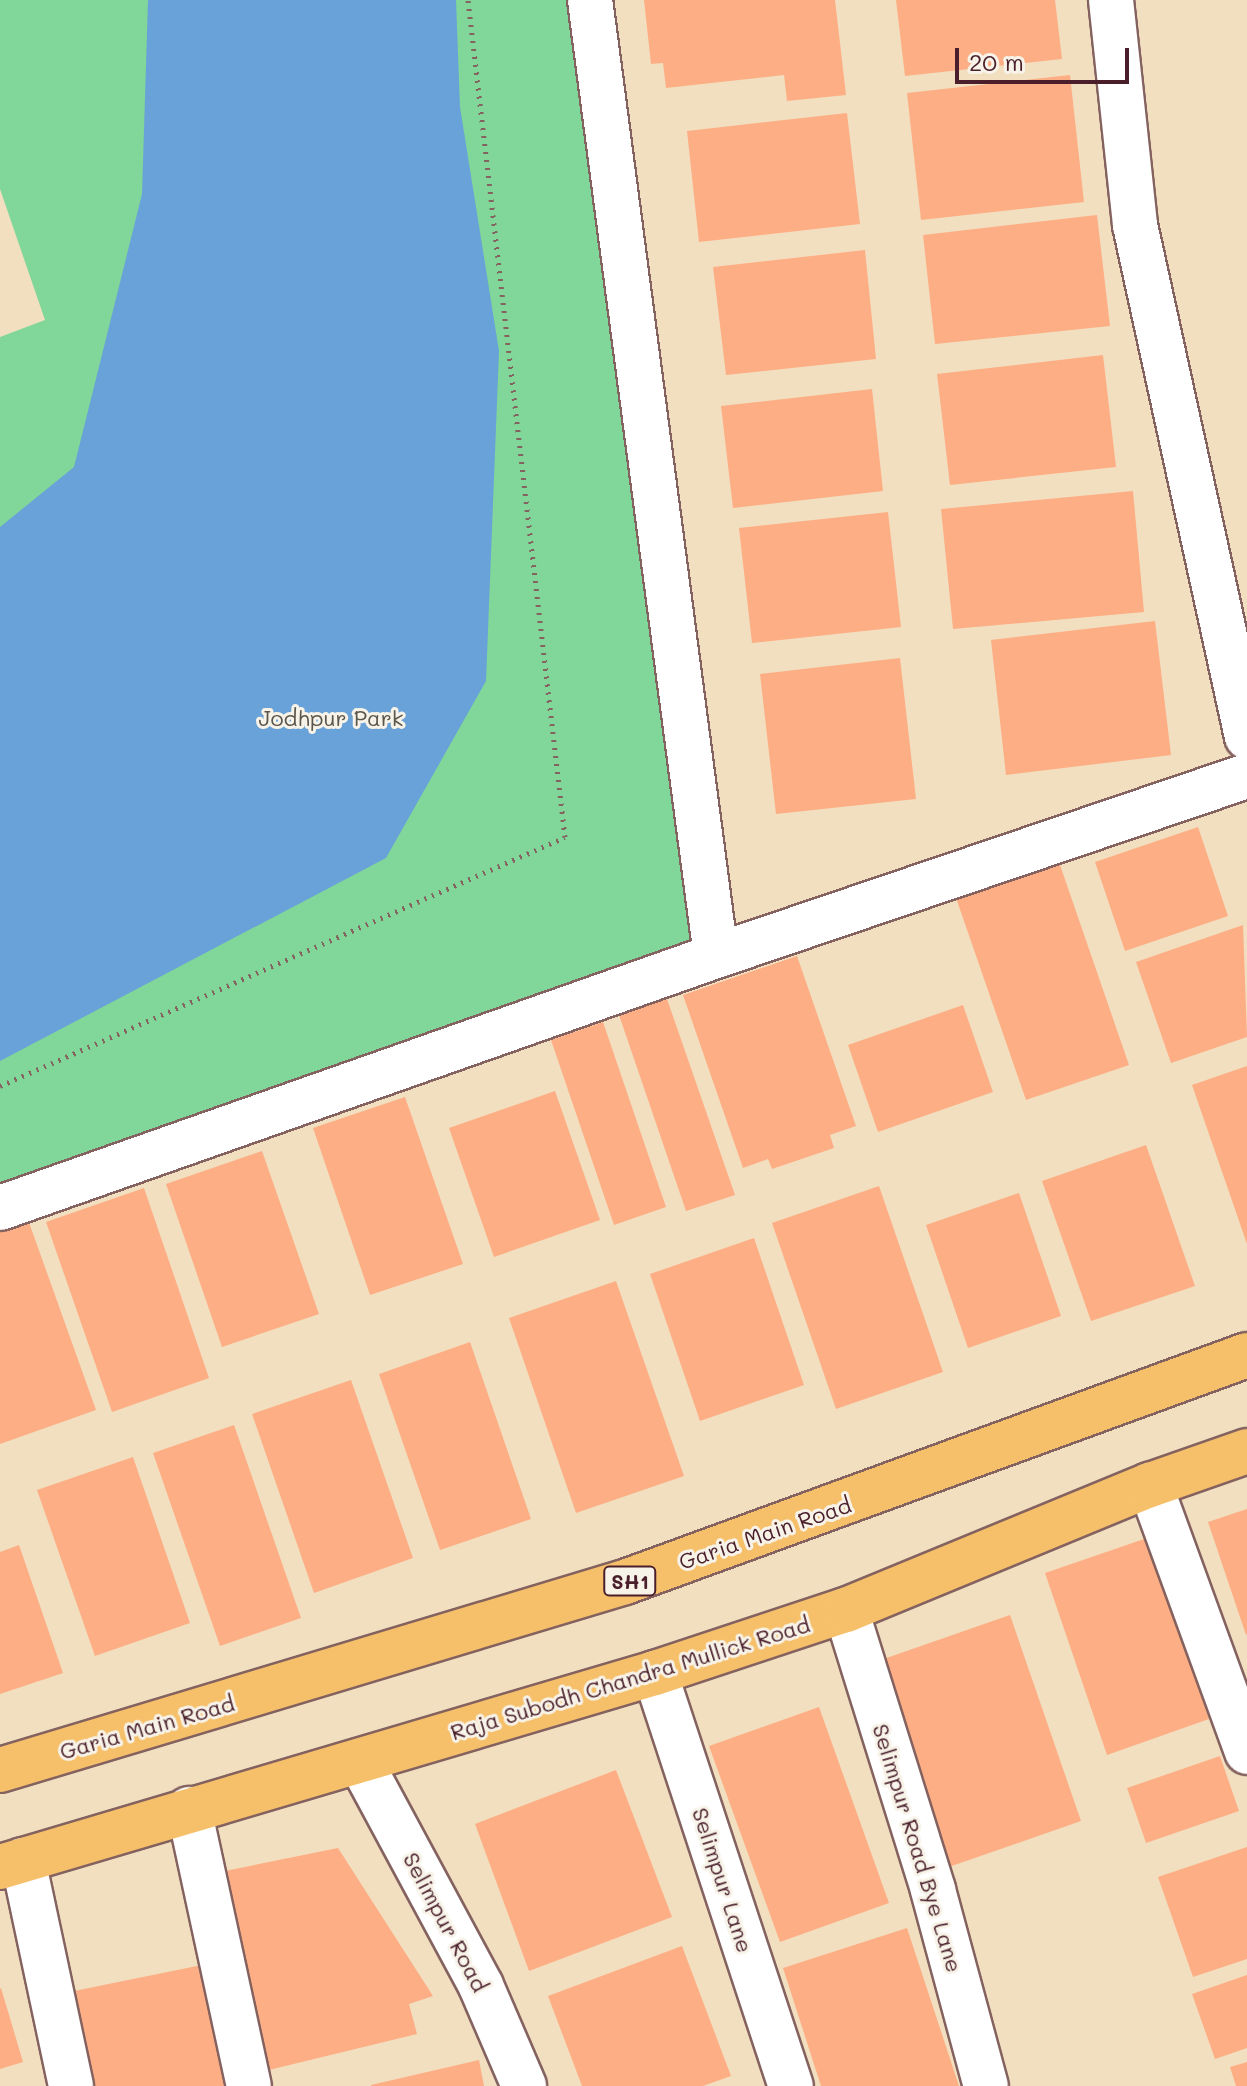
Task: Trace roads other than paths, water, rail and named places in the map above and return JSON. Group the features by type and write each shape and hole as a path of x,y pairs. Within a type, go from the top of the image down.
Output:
{"main road":[{"name":"Garia Main Road","path":"0,1770 625,1582 817,1516 1247,1355"},
{"name":"Raja Subodh Chandra Mullick Road","path":"11,1863 655,1673 846,1610 1150,1485 1247,1451"}],"street":[{"path":"590,0 716,956"},
{"path":"1111,0 1135,225 1247,737"},
{"path":"0,1208 716,956 1247,776"},
{"path":"1150,1485 1247,1752"},
{"name":"Selimpur Road Bye Lane","path":"846,1610 933,1890 986,2086"},
{"name":"Selimpur Lane","path":"655,1673 791,2086"},
{"name":"Selimpur Road","path":"360,1761 481,1986 524,2086"},
{"path":"189,1809 249,2086"},
{"path":"11,1863 71,2086"}],"water":[{"path":"148,0 456,0 460,107 499,351 486,681 386,858 0,1061 0,527 74,467 142,194"}],"park label":[{"name":"Jodhpur Park","path":"331,718"}]}
